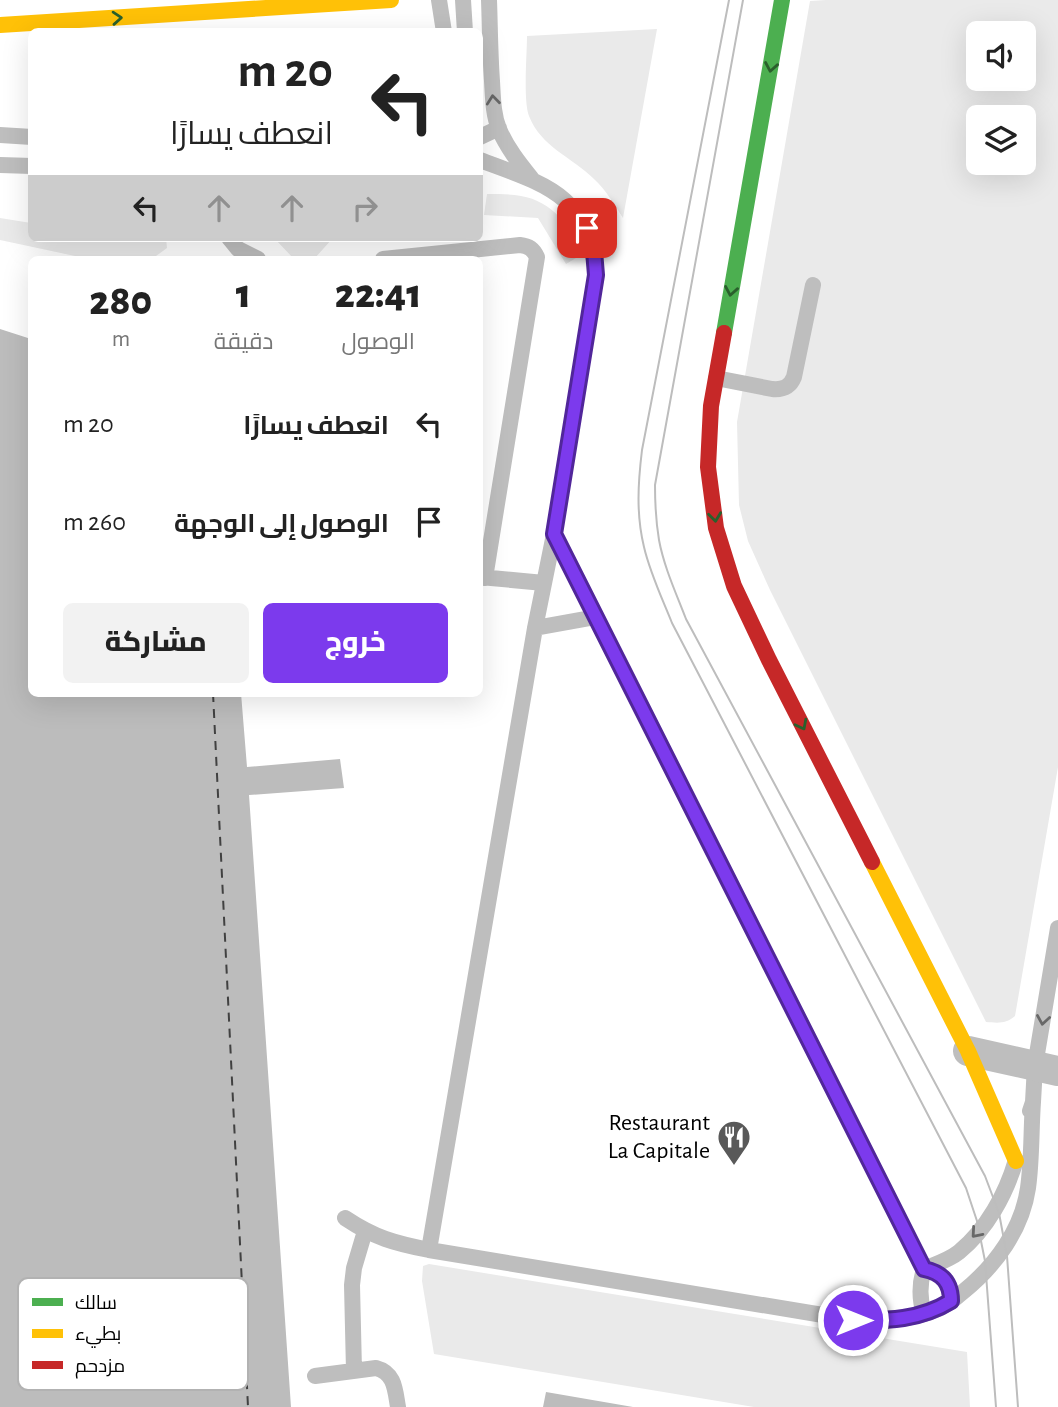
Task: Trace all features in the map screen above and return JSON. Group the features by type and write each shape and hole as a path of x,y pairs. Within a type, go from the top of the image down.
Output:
{"street":[{"path":"0,25 391,0"},
{"path":"782,0 711,406 708,467 716,528 733,586 968,1051 1016,1161"},
{"path":"968,1051 1047,1069"}],"lane":[{"path":"439,0 443,28"},
{"path":"463,0 465,28"},
{"path":"489,0 493,107 499,128 519,163 534,181"},
{"path":"483,136 499,128"},
{"path":"0,135 28,137"},
{"path":"429,1250 535,628 554,534 596,275 594,251 587,228 573,208 555,192 534,181 483,161"},
{"path":"0,165 28,166"},
{"path":"232,242 238,249 252,256"},
{"path":"412,256 520,245 534,250 537,257 483,571"},
{"path":"716,378 772,389 787,387 794,377 813,285"},
{"path":"554,534 924,1269 919,1296 924,1314"},
{"path":"483,577 544,583"},
{"path":"535,628 596,617"},
{"path":"924,1269 958,1253 974,1236 989,1218 1002,1195 1016,1161 1033,1102 1047,1069 1058,928"},
{"path":"345,1217 365,1231 391,1242 429,1250 853,1320 901,1319 938,1309 951,1301 974,1283 1003,1250 1023,1210 1028,1188 1033,1102"},
{"path":"354,1371 352,1285 365,1231"},
{"path":"924,1269 942,1275 948,1283 951,1301"},
{"path":"315,1376 376,1368 384,1370 392,1380 398,1407"}],"shaded area":[{"path":"1058,0 1058,767 1015,1016 1008,1020 986,1022 770,590 748,541 739,505 737,422 810,1"},
{"path":"657,29 623,218 598,183 549,144 534,127 526,99 527,36"},
{"path":"487,194 521,196 542,203 566,225 581,255 566,264 538,218 484,215"},
{"path":"0,218 28,223 28,242 166,242 167,248 156,256 75,256 0,240"},
{"path":"278,242 329,242 317,256 291,256"},
{"path":"0,329 28,338 28,697 241,697 247,767 340,759 344,788 249,795 291,1407 0,1407"},
{"path":"429,1264 967,1352 970,1407 754,1407 434,1354 422,1281 423,1266"},
{"path":"546,1392 633,1407 543,1407"}],"ferry route":[{"path":"213,697 242,1278"},
{"path":"247,1390 248,1407"}],"tram line":[{"path":"729,0 642,450 638,498 641,535 672,623 966,1188 977,1221 985,1261 996,1407"},
{"path":"743,0 655,485 659,540 667,570 686,619 985,1176 999,1213 1007,1256 1018,1407"}],"traffic: fast":[{"path":"724,333 782,0"}],"traffic: slow":[{"path":"0,25 391,0"},
{"path":"872,862 968,1051 1016,1161"}],"traffic: jam":[{"path":"724,333 711,406 708,467 716,528 734,586 872,862"}],"place":[{"name":"Restaurant La Capitale","path":"734,1167"}],"route":[{"path":"587,228 594,251 596,275 554,534 924,1269 942,1275 948,1283 951,1301 938,1309 901,1319 853,1320"}]}
